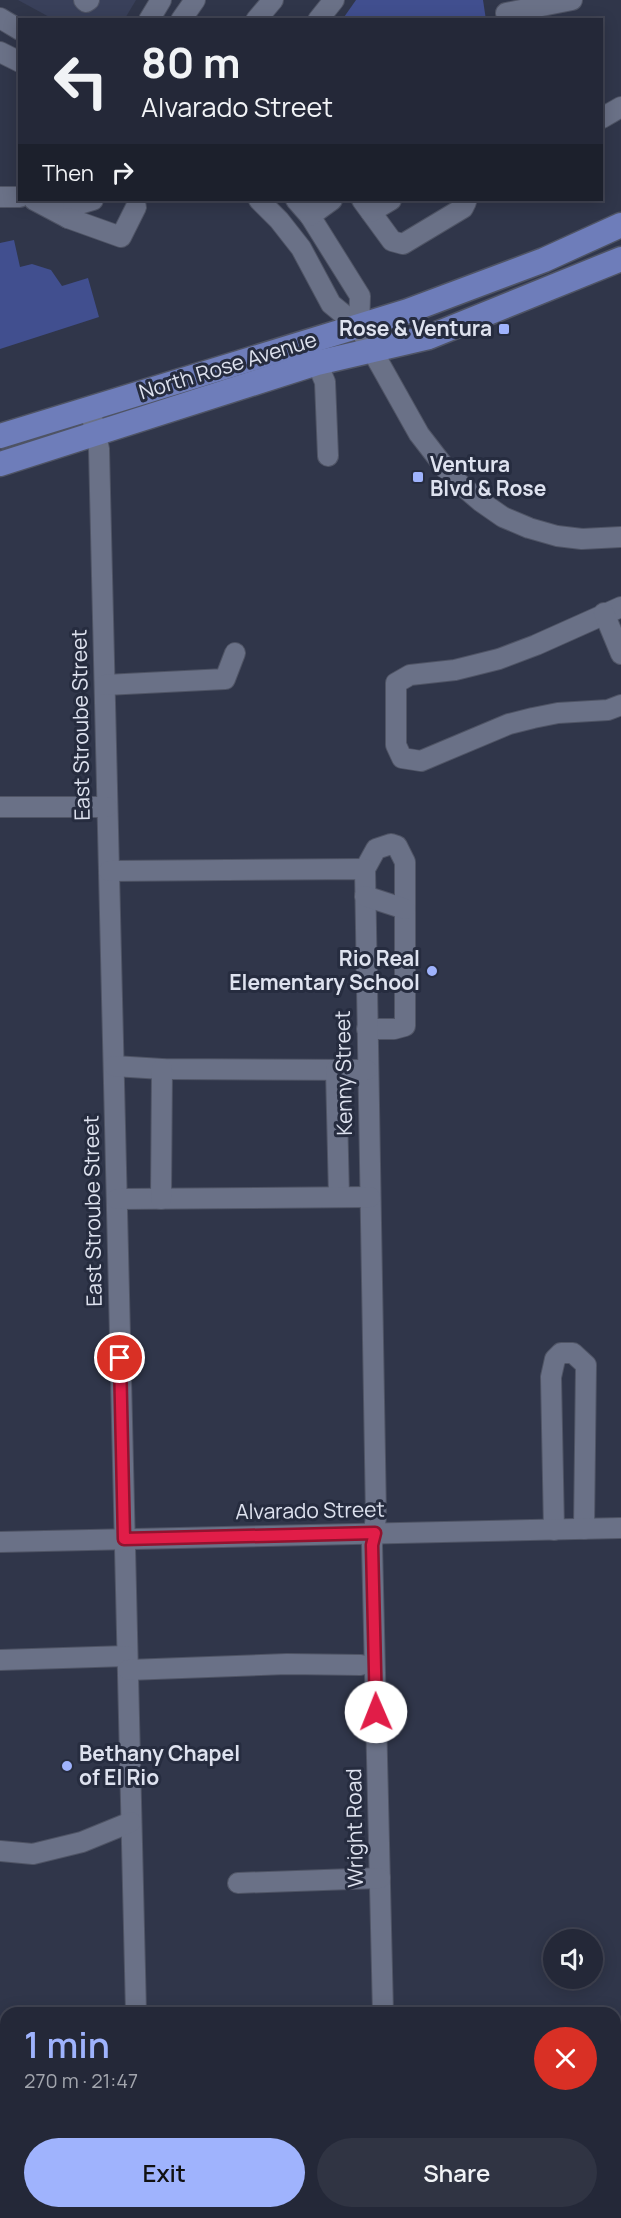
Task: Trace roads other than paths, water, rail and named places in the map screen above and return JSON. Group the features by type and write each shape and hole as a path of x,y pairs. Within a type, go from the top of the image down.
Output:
{"main road":[{"name":"North Rose Avenue","path":"0,436 408,311 544,260 621,225"},
{"name":"North Rose Avenue","path":"0,464 317,363 429,337 621,259"}],"street":[{"path":"84,0 86,2 89,0"},
{"path":"150,18 161,0"},
{"path":"182,18 195,0"},
{"path":"258,18 273,0"},
{"path":"320,18 334,0"},
{"path":"505,11 572,0"},
{"path":"0,18 18,29"},
{"path":"0,52 18,62"},
{"path":"603,117 621,107"},
{"path":"38,201 70,208 121,237 136,207"},
{"path":"70,208 90,201"},
{"path":"260,201 279,220 301,248 331,304 359,327 419,434 453,478 503,517 529,528 557,536 582,539 621,537"},
{"path":"297,201 310,216 360,296 359,327"},
{"path":"310,216 331,201"},
{"path":"388,201 367,206 392,242 403,244 463,208 465,201"},
{"path":"317,363 325,382 328,456"},
{"name":"East Stroube Street","path":"90,408 99,449 136,2007"},
{"path":"621,654 613,610 499,659 455,670 410,675 396,683 396,745 402,758 421,760 509,724 558,713 608,710 621,705"},
{"path":"105,685 225,680 235,653"},
{"path":"0,807 107,807"},
{"path":"109,871 365,869 376,849 391,844 397,846 405,862 405,1026 394,1029 367,1029"},
{"name":"Kenny Street","path":"365,869 375,1533"},
{"path":"365,896 405,909"},
{"path":"114,1066 162,1070 367,1070"},
{"path":"161,1199 162,1070"},
{"path":"336,1070 339,1197"},
{"path":"117,1199 370,1197"},
{"path":"554,1530 551,1377 555,1359 561,1353 573,1353 585,1365 584,1529"},
{"name":"Alvarado Street","path":"0,1542 621,1528"},
{"name":"Wright Road","path":"375,1533 372,1545 383,2007"},
{"path":"0,1660 361,1665"},
{"path":"0,1851 33,1854 82,1842 131,1822"},
{"path":"238,1883 380,1878"}],"place":[{"name":"Rose & Ventura","path":"504,329"},
{"name":"Ventura Blvd & Rose","path":"418,477"},
{"name":"Rio Real Elementary School","path":"432,971"},
{"name":"Bethany Chapel of El Rio","path":"67,1766"}]}
